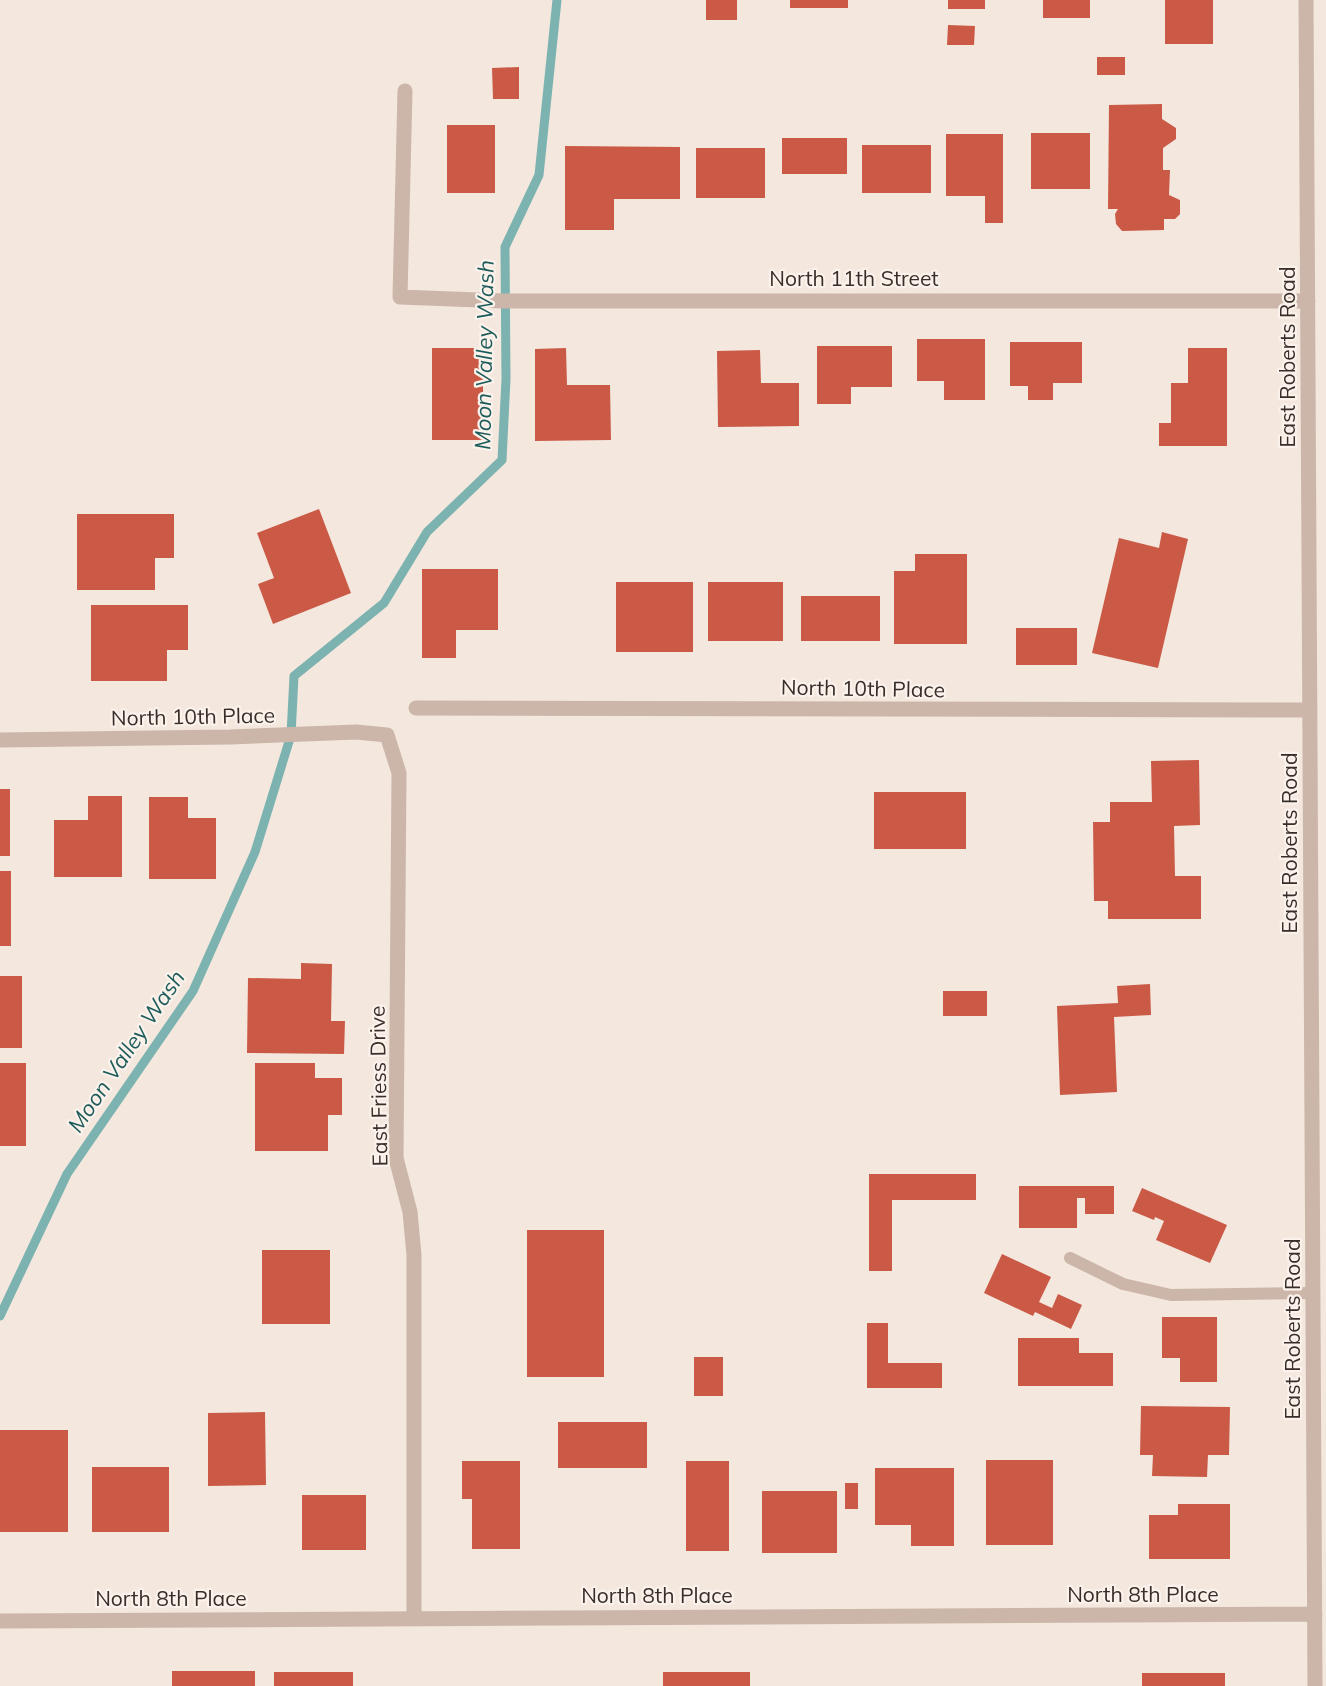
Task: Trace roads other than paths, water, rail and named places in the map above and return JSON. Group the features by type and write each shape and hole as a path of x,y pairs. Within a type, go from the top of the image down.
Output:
{"street":[{"name":"East Roberts Road","path":"1306,0 1315,1686"},
{"name":"North 11th Street","path":"405,91 400,297 504,301 1308,301"},
{"name":"North 10th Place","path":"416,708 1310,711"},
{"name":"North 10th Place","path":"0,740 230,737 356,732 387,735"},
{"name":"East Friess Drive","path":"387,735 399,773 396,1158 410,1212 414,1255 414,1617"},
{"name":"North 8th Place","path":"0,1621 1315,1614"}],"lane":[{"path":"1070,1258 1123,1284 1171,1295 1313,1293"}],"waterway":[{"name":"Moon Valley Wash","path":"0,1316 67,1174 193,991 255,852 291,735 294,676 384,603 427,532 502,460 506,379 505,247 539,175 557,0"}]}
